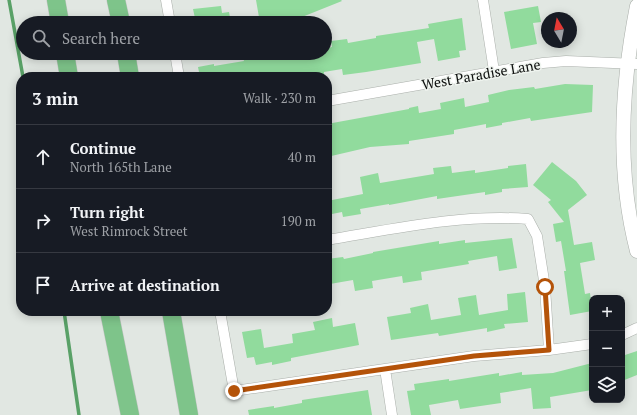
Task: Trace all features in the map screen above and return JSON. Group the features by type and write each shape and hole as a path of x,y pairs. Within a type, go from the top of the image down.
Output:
{"highway":[{"path":"56,0 59,16"},
{"path":"116,0 119,16"},
{"path":"125,0 127,16"},
{"path":"66,60 68,72"},
{"path":"127,60 129,72"},
{"path":"133,60 134,72"},
{"path":"109,316 114,392 119,415"},
{"path":"110,316 130,415"},
{"path":"172,316 189,415"},
{"path":"182,373 200,415"}],"main road":[{"path":"637,6 632,63 623,102 623,158 629,211 637,251"}],"street":[{"path":"166,0 169,16"},
{"path":"483,0 494,71"},
{"path":"176,60 178,72"},
{"name":"West Paradise Lane","path":"332,100 494,71 566,60 632,63"},
{"path":"332,239 452,220 502,217 528,219 537,236 545,287 549,350"},
{"path":"221,316 234,391 474,356 549,350 589,344"},
{"path":"625,333 637,328"},
{"path":"385,369 392,415"}],"building":[{"path":"256,0 342,1 304,16 259,16"},
{"path":"221,6 222,13 229,12 230,16 194,16 193,9"},
{"path":"538,6 541,22 533,23 537,44 511,49 504,12"},
{"path":"462,18 466,50 459,51 460,57 438,61 434,39 417,42 421,63 343,75 342,69 324,72 199,72 198,67 214,64 214,66 244,60 332,60 332,41 347,39 348,43 376,38 376,36 429,28 428,24"},
{"path":"565,84 593,85 592,112 531,121 530,118 502,123 502,125 486,128 486,124 454,130 454,134 409,141 409,144 370,147 332,156 332,123 418,106 419,113 441,109 440,103 464,98 465,107 489,102 488,95 509,90 534,87 535,89"},
{"path":"552,162 576,181 587,195 568,210 574,245 592,242 595,260 580,263 585,294 590,293 589,312 570,315 564,271 566,271 561,241 556,242 553,224 564,222 548,202 551,200 533,185"},
{"path":"526,164 528,187 502,189 502,192 485,195 485,192 437,199 437,196 360,209 361,214 343,217 342,212 332,214 332,200 363,194 360,177 378,173 380,183 434,174 433,168 451,166 452,173 475,170 475,173 508,168 508,166"},
{"path":"512,238 517,268 499,271 497,256 468,261 469,264 421,272 422,280 403,283 402,276 372,281 373,288 355,291 353,280 332,284 332,258 343,257 344,259 373,252 439,241 439,244 465,240 465,243"},
{"path":"525,292 528,322 504,324 505,328 487,332 487,328 439,336 438,333 391,340 387,317 411,313 410,308 428,304 431,320 461,315 458,298 476,295 479,315 508,310 507,294"},
{"path":"332,318 333,327 355,323 359,345 291,358 291,361 272,365 272,362 256,365 254,357 247,358 242,332 261,329 264,348 293,343 292,334 315,330 313,322"},
{"path":"637,351 637,375 625,380 625,367 625,355"},
{"path":"589,364 589,390 550,397 551,408 533,409 531,388 500,393 501,403 460,409 458,400 429,405 431,415 411,415 407,391 415,390 414,384 449,379 449,381 499,373 499,376 522,372 522,375 553,373"},
{"path":"368,390 372,415 249,415 248,410 274,406 274,408 302,403 302,400"}],"waterway":[{"path":"9,0 16,38"},
{"path":"20,60 22,72"},
{"path":"65,316 79,415"}],"route":[{"path":"234,391 474,356 549,350 545,287"}]}
